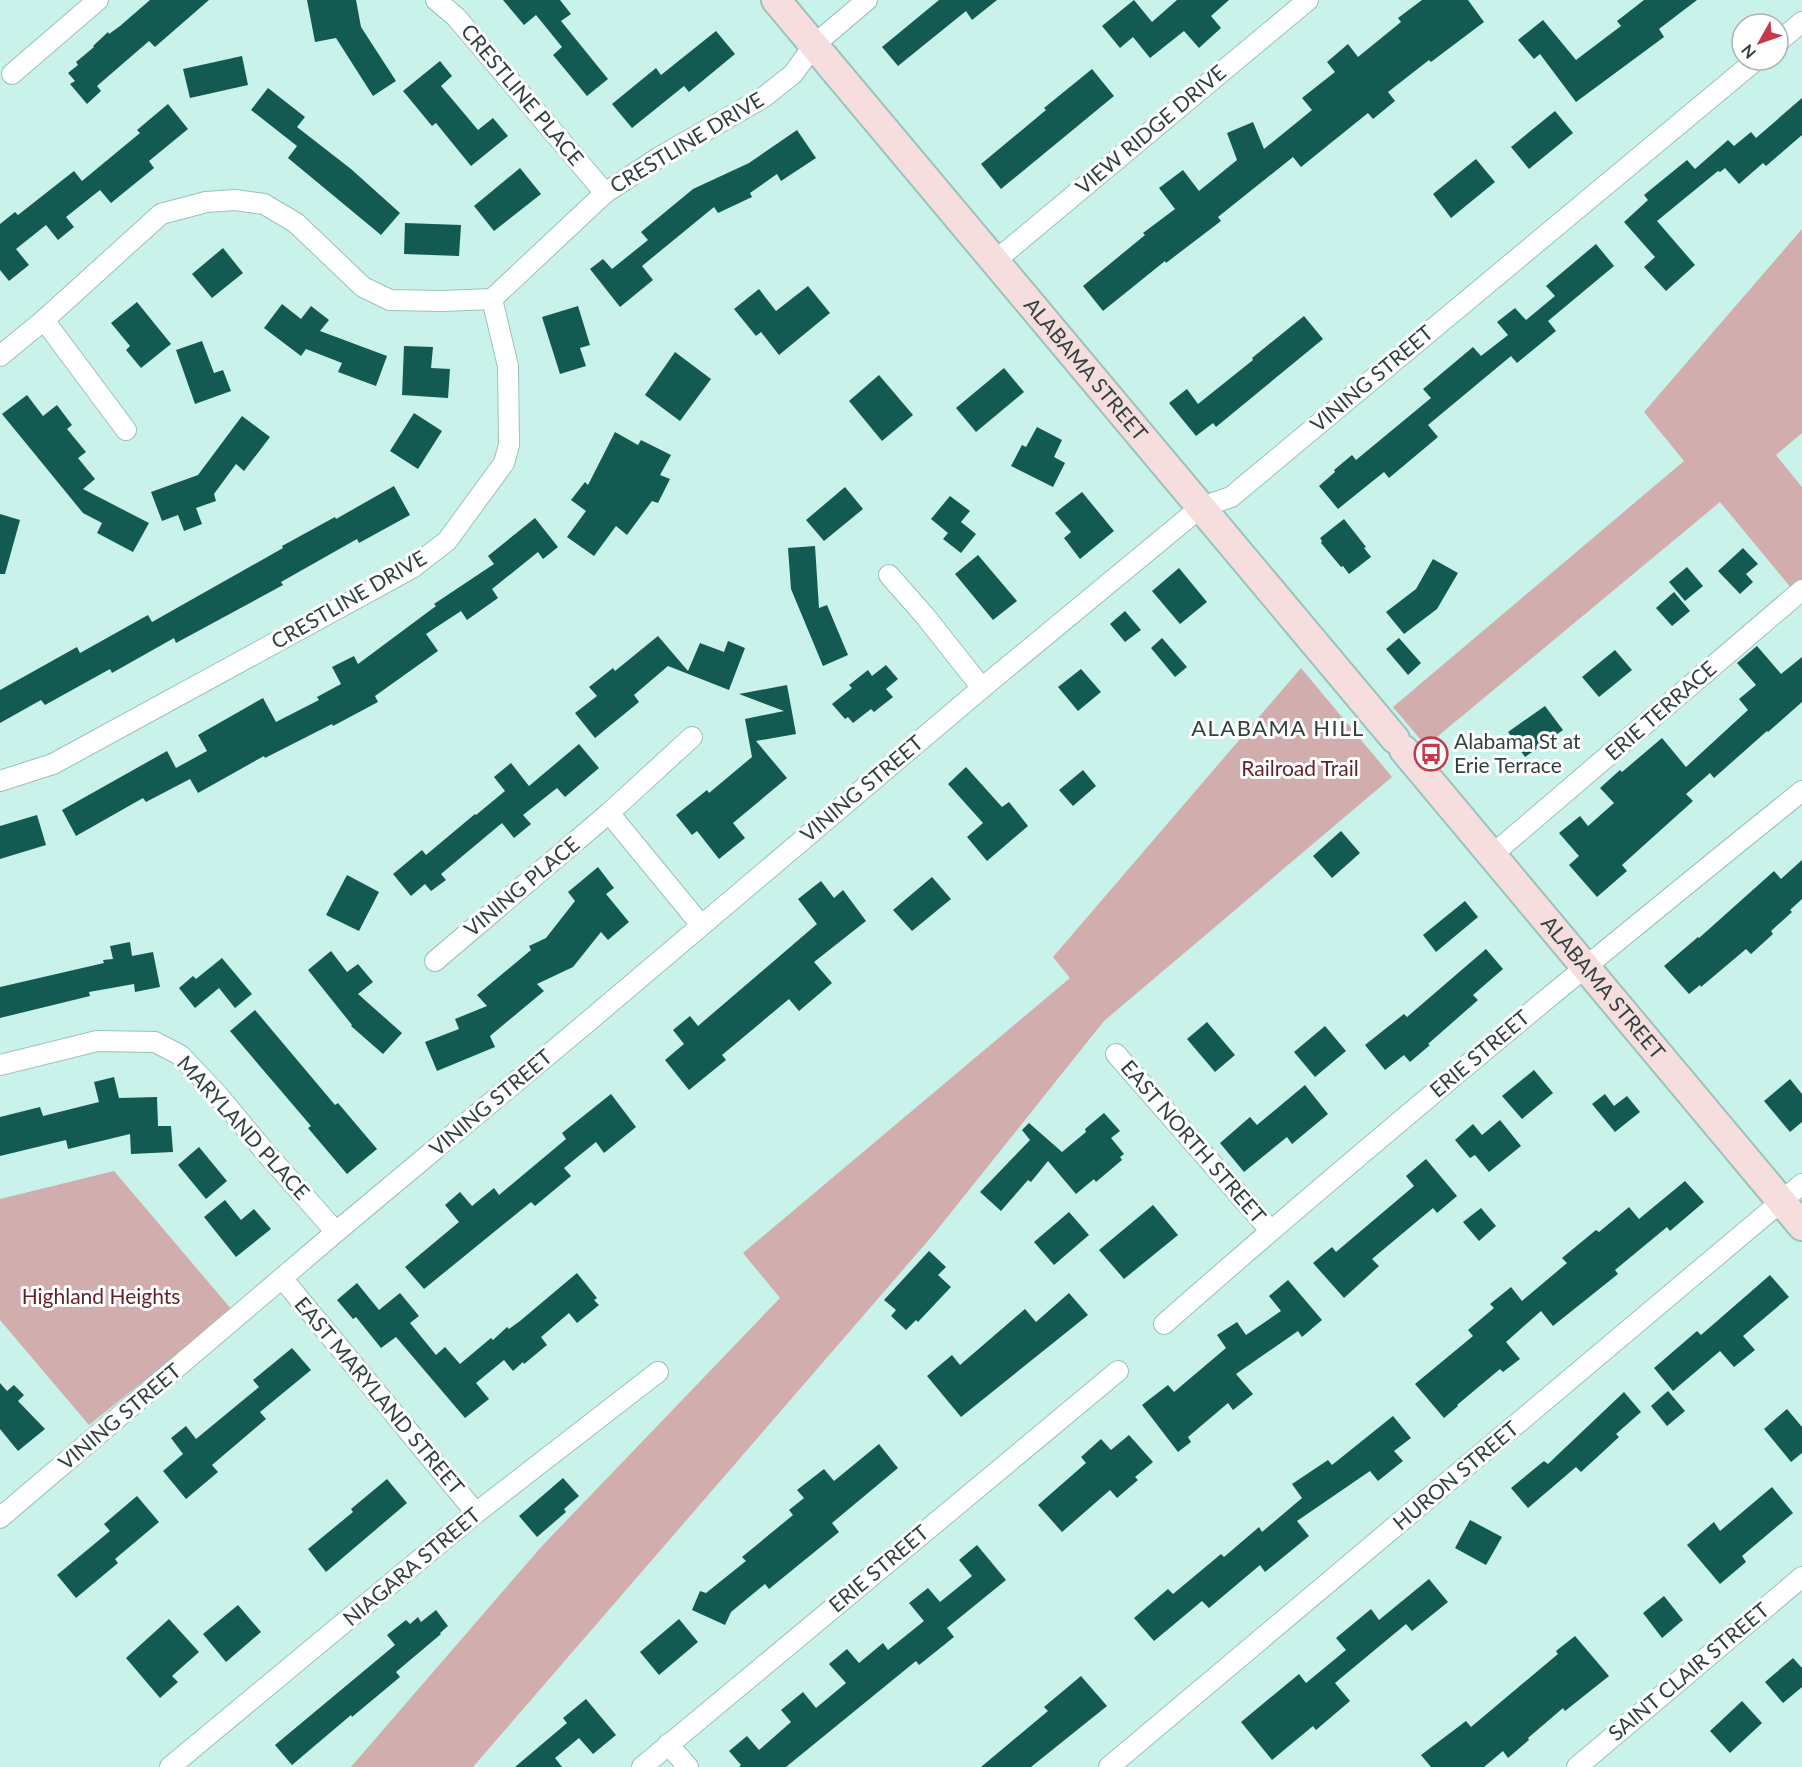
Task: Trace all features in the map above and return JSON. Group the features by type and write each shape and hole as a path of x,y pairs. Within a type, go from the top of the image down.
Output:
{"main road":[{"name":"ALABAMA STREET","path":"776,0 1584,966 1792,1193 1802,1226"}],"street":[{"path":"12,74 98,0"},
{"name":"CRESTLINE PLACE","path":"436,0 456,17 605,193"},
{"name":"CRESTLINE DRIVE","path":"0,781 53,764 412,568 447,541 504,463 509,445 508,366 492,299 605,193 658,158 764,97 793,74 814,45 867,0"},
{"name":"VIEW RIDGE DRIVE","path":"995,261 1308,0"},
{"path":"1790,32 1802,22"},
{"name":"VINING STREET","path":"0,1518 9,1500 282,1278 982,688 1201,507 1231,497 1742,72"},
{"path":"0,356 44,320 161,214 206,202 235,200 264,204 296,223 363,287 390,300 492,299"},
{"path":"44,320 126,430"},
{"path":"889,575 982,688"},
{"name":"ERIE TERRACE","path":"1492,855 1802,590"},
{"name":"VINING PLACE","path":"435,961 609,813 692,737"},
{"name":"ERIE STREET","path":"1164,1324 1270,1230 1584,966 1802,791"},
{"path":"609,813 701,925"},
{"name":"MARYLAND PLACE","path":"0,1065 97,1041 155,1042 180,1055 217,1094 336,1232"},
{"name":"EAST NORTH STREET","path":"1116,1054 1270,1230"},
{"name":"HURON STREET","path":"1109,1767 1792,1193"},
{"name":"EAST MARYLAND STREET","path":"282,1278 476,1513"},
{"name":"ERIE STREET","path":"642,1767 1118,1371"},
{"name":"NIAGARA STREET","path":"170,1767 476,1513 658,1372"},
{"name":"SAINT CLAIR STREET","path":"1577,1767 1802,1577"},
{"path":"669,1744 688,1767"}],"green space":[{"name":"Railroad Trail","path":"1802,229 1802,433 1776,455 1802,487 1802,601 1720,502 1426,746 1393,707 1684,461 1644,412"},
{"name":"Railroad Trail","path":"1301,668 1392,777 1104,1021 933,1235 473,1767 351,1767 542,1546 780,1298 743,1253 1070,978 1053,957"},
{"name":"Highland Heights","path":"114,1171 232,1310 89,1425 0,1320 0,1199"}],"building":[{"path":"150,0 209,0 155,47 149,41 97,86 101,91 87,104 70,84 75,81 68,73 78,65 76,62 108,32 109,34 120,26"},
{"path":"307,0 356,0 361,27 396,81 373,96 336,38 315,42"},
{"path":"503,0 560,0 571,14 561,21 608,79 587,96 553,55 562,47 536,15 524,25"},
{"path":"939,0 997,0 972,20 966,11 898,66 882,47"},
{"path":"1134,0 1152,22 1177,0 1229,0 1211,16 1221,28 1199,48 1184,31 1150,58 1133,37 1120,48 1102,26"},
{"path":"1422,0 1468,0 1484,22 1388,92 1395,101 1373,119 1368,113 1301,167 1293,157 1218,217 1221,221 1166,263 1165,261 1103,311 1083,286 1145,235 1143,233 1175,209 1159,188 1183,170 1199,191 1237,160 1227,133 1253,122 1264,149 1312,110 1302,98 1335,72 1327,62 1348,44 1358,57 1401,22 1398,18"},
{"path":"1644,0 1697,0 1659,29 1664,37 1576,102 1540,54 1534,59 1518,40 1543,20 1576,60 1621,26 1617,21"},
{"path":"716,31 735,54 689,92 684,86 632,128 612,104 656,68 661,75"},
{"path":"242,56 248,85 190,98 183,69"},
{"path":"440,61 452,76 441,86 478,130 493,118 508,136 471,166 436,123 432,126 403,91"},
{"path":"1092,69 1114,96 1001,189 981,164"},
{"path":"268,88 305,117 297,127 351,169 400,213 381,235 288,158 297,146 251,110"},
{"path":"1802,98 1802,135 1766,166 1763,163 1739,184 1725,168 1718,171 1657,221 1695,265 1666,291 1644,267 1655,257 1624,222 1648,200 1644,195 1687,160 1695,169 1728,140 1734,146 1751,132 1756,138"},
{"path":"168,104 188,129 149,161 154,168 111,203 100,190 66,217 74,227 58,240 46,225 16,249 29,265 9,281 0,270 0,224 15,212 18,215 74,171 82,181 140,133 137,130"},
{"path":"1555,111 1573,133 1529,169 1511,147"},
{"path":"797,130 816,158 781,181 777,174 750,193 752,197 718,213 714,207 642,266 653,280 620,307 590,269 603,259 612,269 648,240 641,232 693,189 749,163"},
{"path":"1476,159 1495,182 1451,218 1433,194"},
{"path":"520,168 541,194 494,231 474,206"},
{"path":"405,223 461,225 459,256 404,254"},
{"path":"1596,244 1614,266 1548,321 1556,331 1517,363 1511,356 1428,425 1438,437 1389,478 1384,472 1338,509 1319,486 1335,472 1334,470 1352,455 1356,460 1431,398 1423,389 1473,347 1481,356 1508,335 1497,322 1515,308 1526,320 1555,296 1546,286"},
{"path":"223,248 243,273 212,298 192,274"},
{"path":"808,286 830,313 779,355 761,332 756,336 734,309 759,289 776,311"},
{"path":"137,302 171,344 141,368 126,350 130,346 111,323"},
{"path":"282,304 301,319 311,306 329,320 320,331 387,356 376,386 338,372 342,363 306,349 301,356 264,328"},
{"path":"578,306 590,345 580,348 586,366 560,374 542,317"},
{"path":"1304,316 1323,339 1216,427 1213,423 1196,436 1169,403 1187,389 1198,404"},
{"path":"202,341 214,373 223,370 231,391 195,404 176,350"},
{"path":"404,346 433,347 431,368 450,369 448,398 402,395"},
{"path":"675,352 711,379 680,421 645,395"},
{"path":"1004,368 1024,392 976,432 956,408"},
{"path":"879,375 913,415 882,441 849,401"},
{"path":"27,395 43,416 57,405 72,425 67,429 86,452 78,458 95,479 83,489 149,523 133,552 97,533 102,523 83,513 2,414"},
{"path":"414,413 442,431 418,469 390,451"},
{"path":"242,416 270,437 244,471 236,464 214,494 216,501 196,508 202,524 184,531 178,515 162,521 151,492 198,475"},
{"path":"1037,427 1062,440 1054,457 1065,463 1053,487 1011,466 1022,445 1026,447"},
{"path":"615,432 638,445 641,440 671,455 660,475 670,479 658,503 652,501 627,535 616,526 594,556 567,537 586,511 571,500 585,482 588,485"},
{"path":"394,486 410,515 359,543 357,539 281,582 283,585 176,643 174,638 112,673 110,669 45,705 41,700 0,723 0,690 77,647 80,653 148,615 152,622 283,548 282,546"},
{"path":"845,487 863,509 824,541 806,520"},
{"path":"1082,492 1114,531 1080,559 1064,538 1071,532 1055,513"},
{"path":"950,496 970,511 961,522 976,534 961,553 943,539 948,533 931,519"},
{"path":"0,514 20,520 5,574 0,574"},
{"path":"535,518 558,547 543,559 538,552 492,589 498,598 467,620 461,611 426,634 438,651 375,696 378,702 333,726 332,724 265,758 264,756 198,793 190,779 146,802 143,798 76,836 62,810 167,751 176,768 207,751 198,735 263,698 276,722 319,700 317,697 341,684 332,667 354,656 358,664 436,606 434,604 494,564 488,556"},
{"path":"1344,519 1371,557 1349,574 1321,543 1320,538"},
{"path":"815,546 819,608 827,605 848,655 823,666 791,589 788,548"},
{"path":"1743,548 1758,564 1746,574 1753,582 1740,594 1718,571"},
{"path":"978,555 1017,601 993,620 955,574"},
{"path":"1433,559 1458,573 1437,609 1404,634 1386,612 1416,589"},
{"path":"1687,567 1703,586 1685,601 1669,582"},
{"path":"1179,568 1207,602 1180,624 1152,591"},
{"path":"1674,592 1690,611 1672,626 1656,608"},
{"path":"1125,611 1141,630 1125,642 1110,624"},
{"path":"658,636 688,671 700,643 724,652 728,641 745,648 729,690 668,666 634,695 639,702 595,738 575,713 597,696 589,687 613,668 615,671"},
{"path":"1162,638 1187,667 1175,677 1151,648"},
{"path":"1399,638 1421,663 1408,675 1386,649"},
{"path":"1757,646 1781,674 1802,657 1802,702 1714,778 1710,773 1686,794 1693,801 1622,865 1627,871 1597,897 1569,865 1579,856 1559,833 1580,816 1588,826 1614,803 1600,788 1662,738 1686,767 1748,710 1739,699 1756,685 1737,663"},
{"path":"1615,650 1632,670 1599,697 1582,677"},
{"path":"886,665 898,679 886,689 893,697 874,712 871,709 853,723 848,717 845,719 832,704 852,688 849,685 868,670 872,676"},
{"path":"1081,669 1101,692 1078,711 1058,687"},
{"path":"787,685 796,734 756,741 787,778 733,823 745,838 719,859 697,831 692,835 676,815 707,790 709,793 752,757 745,719 784,711 739,694"},
{"path":"1545,706 1563,730 1525,757 1508,732"},
{"path":"579,744 599,768 565,797 557,788 523,815 531,824 514,838 502,823 441,874 446,880 431,891 425,884 411,896 393,874 422,850 426,855 505,791 494,777 511,763 529,786"},
{"path":"966,767 1002,807 1009,802 1028,826 987,861 967,837 983,823 948,784"},
{"path":"1083,770 1096,786 1073,806 1059,790"},
{"path":"37,815 46,845 0,859 0,826"},
{"path":"1341,831 1360,853 1332,878 1313,856"},
{"path":"1802,860 1802,899 1790,910 1792,912 1751,954 1746,949 1701,987 1700,985 1689,994 1664,966 1774,871 1781,879"},
{"path":"598,867 614,888 606,894 629,922 608,940 601,932 573,967 537,984 544,991 490,1036 495,1047 437,1071 425,1042 459,1029 455,1019 487,1006 477,995 531,950 529,946 546,938 575,901 568,892"},
{"path":"347,875 379,892 359,931 326,915"},
{"path":"932,877 951,899 912,931 893,910"},
{"path":"821,881 834,898 843,890 866,921 814,962 832,983 799,1011 789,999 722,1055 726,1060 689,1090 665,1060 684,1044 673,1030 690,1016 698,1026 817,924 798,899"},
{"path":"1465,901 1478,917 1436,952 1423,935"},
{"path":"130,942 132,956 153,952 160,987 135,992 134,984 89,992 90,996 0,1018 0,987 104,963 103,960 113,959 110,946"},
{"path":"1486,949 1503,969 1473,995 1478,1000 1410,1062 1404,1055 1385,1070 1365,1045 1404,1014 1407,1017"},
{"path":"331,951 347,972 358,964 373,982 358,994 402,1033 383,1054 351,1026 308,970"},
{"path":"222,958 252,994 235,1008 219,988 195,1008 179,988 193,976 196,979"},
{"path":"255,1010 335,1105 338,1103 377,1149 347,1174 308,1128 311,1126 230,1031"},
{"path":"1207,1022 1235,1055 1215,1072 1187,1039"},
{"path":"1325,1026 1346,1051 1315,1077 1294,1052"},
{"path":"1534,1070 1553,1093 1522,1119 1502,1096"},
{"path":"114,1077 119,1098 157,1097 158,1126 171,1126 173,1152 131,1154 130,1134 68,1149 66,1140 0,1156 0,1117 40,1107 43,1116 99,1102 94,1082"},
{"path":"1790,1079 1802,1094 1802,1122 1790,1132 1764,1101"},
{"path":"1305,1085 1328,1114 1292,1144 1287,1137 1244,1172 1220,1143 1250,1117 1257,1125"},
{"path":"611,1094 636,1127 604,1153 596,1142 564,1168 571,1176 535,1206 531,1202 424,1289 405,1267 459,1222 445,1205 460,1192 472,1206 494,1188 499,1195 566,1139 562,1133"},
{"path":"1605,1094 1614,1106 1627,1096 1640,1112 1615,1132 1592,1104"},
{"path":"1104,1113 1120,1131 1111,1138 1124,1154 1120,1157 1122,1160 1096,1182 1094,1179 1076,1194 1048,1161 1031,1182 1028,1180 1001,1211 980,1192 1030,1140 1022,1130 1029,1123 1062,1152"},
{"path":"1500,1120 1521,1146 1489,1172 1475,1155 1470,1158 1455,1140 1473,1124 1482,1135"},
{"path":"199,1147 227,1181 206,1199 178,1165"},
{"path":"1426,1159 1457,1196 1437,1213 1433,1208 1372,1259 1379,1266 1344,1298 1313,1263 1332,1247 1336,1252 1414,1186 1406,1176"},
{"path":"1685,1181 1704,1202 1670,1231 1667,1227 1615,1270 1618,1274 1553,1326 1541,1311 1506,1342 1520,1359 1503,1372 1500,1369 1444,1418 1415,1384 1473,1336 1468,1330 1494,1308 1490,1304 1511,1287 1522,1301 1567,1263 1562,1258 1596,1230 1599,1232 1629,1207 1639,1219"},
{"path":"225,1200 241,1220 254,1209 271,1229 236,1257 204,1217"},
{"path":"1153,1205 1178,1235 1124,1279 1099,1250"},
{"path":"1481,1208 1496,1226 1479,1241 1463,1222"},
{"path":"1069,1212 1089,1235 1054,1265 1034,1242"},
{"path":"929,1251 946,1267 938,1275 951,1287 918,1322 916,1320 906,1330 891,1316 896,1310 884,1300"},
{"path":"577,1273 597,1298 594,1300 599,1305 577,1323 569,1313 541,1337 547,1345 513,1371 504,1360 476,1383 489,1399 465,1418 396,1337 381,1348 356,1317 353,1319 337,1300 357,1283 379,1310 400,1293 419,1316 410,1323 436,1355 445,1347 460,1364 491,1338 493,1340 507,1327 509,1329 520,1321"},
{"path":"1770,1275 1789,1297 1743,1336 1755,1350 1734,1367 1720,1351 1673,1391 1654,1368 1697,1331 1701,1335"},
{"path":"1288,1280 1322,1320 1302,1337 1298,1331 1236,1374 1253,1394 1233,1410 1228,1403 1188,1437 1191,1442 1178,1452 1142,1405 1168,1385 1174,1392 1226,1348 1217,1335 1237,1322 1246,1335 1281,1311 1269,1296"},
{"path":"1069,1293 1088,1315 961,1417 927,1376 952,1355 960,1365 1025,1309 1036,1322"},
{"path":"292,1348 311,1370 260,1412 266,1419 212,1465 218,1472 186,1499 163,1471 183,1454 171,1438 186,1426 196,1439 259,1387 253,1380"},
{"path":"0,1383 7,1391 14,1385 24,1395 18,1401 45,1429 18,1451 0,1429"},
{"path":"1668,1391 1685,1411 1667,1426 1651,1406"},
{"path":"1624,1392 1641,1412 1616,1434 1619,1437 1581,1472 1576,1467 1528,1508 1511,1488 1544,1461 1548,1464"},
{"path":"1787,1409 1802,1427 1802,1453 1791,1462 1764,1429"},
{"path":"1393,1416 1411,1438 1394,1451 1403,1461 1378,1481 1370,1471 1297,1521 1309,1536 1265,1572 1260,1565 1209,1608 1202,1601 1154,1641 1134,1618 1168,1589 1173,1594 1221,1554 1224,1557 1259,1527 1262,1532 1302,1498 1292,1484 1328,1460 1332,1465"},
{"path":"1129,1435 1153,1462 1135,1477 1138,1480 1117,1498 1110,1490 1062,1532 1038,1505 1086,1463 1081,1457 1101,1439 1111,1450"},
{"path":"879,1444 898,1468 832,1523 839,1532 769,1589 765,1584 731,1612 725,1625 692,1610 700,1591 706,1593 746,1561 742,1557 793,1515 789,1510 804,1498 797,1490 824,1469 834,1481"},
{"path":"563,1478 579,1496 564,1509 566,1512 537,1537 519,1516"},
{"path":"387,1479 407,1503 326,1572 308,1549 353,1512 351,1509"},
{"path":"1772,1487 1793,1513 1742,1556 1746,1562 1720,1584 1687,1545 1714,1522 1720,1531"},
{"path":"137,1496 159,1522 115,1559 118,1563 76,1598 57,1575 110,1531 104,1524"},
{"path":"1470,1520 1502,1537 1486,1565 1455,1548"},
{"path":"977,1545 1006,1580 947,1628 954,1637 919,1665 916,1661 786,1767 739,1767 741,1765 729,1751 747,1736 759,1750 791,1722 781,1710 803,1692 816,1708 846,1683 829,1664 847,1649 859,1663 883,1643 888,1650 924,1621 909,1603 928,1588 940,1602 972,1576 959,1560"},
{"path":"1429,1579 1448,1602 1412,1631 1406,1624 1335,1683 1350,1701 1316,1730 1313,1726 1272,1760 1241,1722 1299,1674 1306,1683 1346,1650 1336,1638 1371,1609 1379,1620"},
{"path":"1664,1596 1683,1620 1662,1638 1643,1613"},
{"path":"238,1605 261,1632 226,1662 203,1634"},
{"path":"436,1610 448,1626 441,1634 396,1672 400,1677 292,1765 275,1745 395,1645 387,1635 406,1620 410,1624 418,1617 421,1622"},
{"path":"169,1619 199,1652 172,1676 178,1682 160,1698 126,1658"},
{"path":"679,1619 698,1642 659,1675 640,1652"},
{"path":"1575,1636 1609,1676 1565,1711 1563,1708 1508,1758 1503,1751 1484,1767 1431,1767 1421,1755 1466,1721 1471,1727 1558,1654 1556,1651"},
{"path":"1793,1658 1802,1668 1802,1687 1783,1703 1765,1682"},
{"path":"1081,1676 1107,1706 1031,1767 981,1767 1048,1711 1044,1707"},
{"path":"586,1699 616,1735 593,1754 579,1738 555,1758 562,1767 515,1767 567,1723 563,1718"},
{"path":"1742,1701 1762,1723 1730,1753 1710,1731"}],"place":[{"name":"Alabama St at Erie Terrace","path":"1431,754"}],"district":[{"name":"ALABAMA HILL","path":"1278,728"}]}
